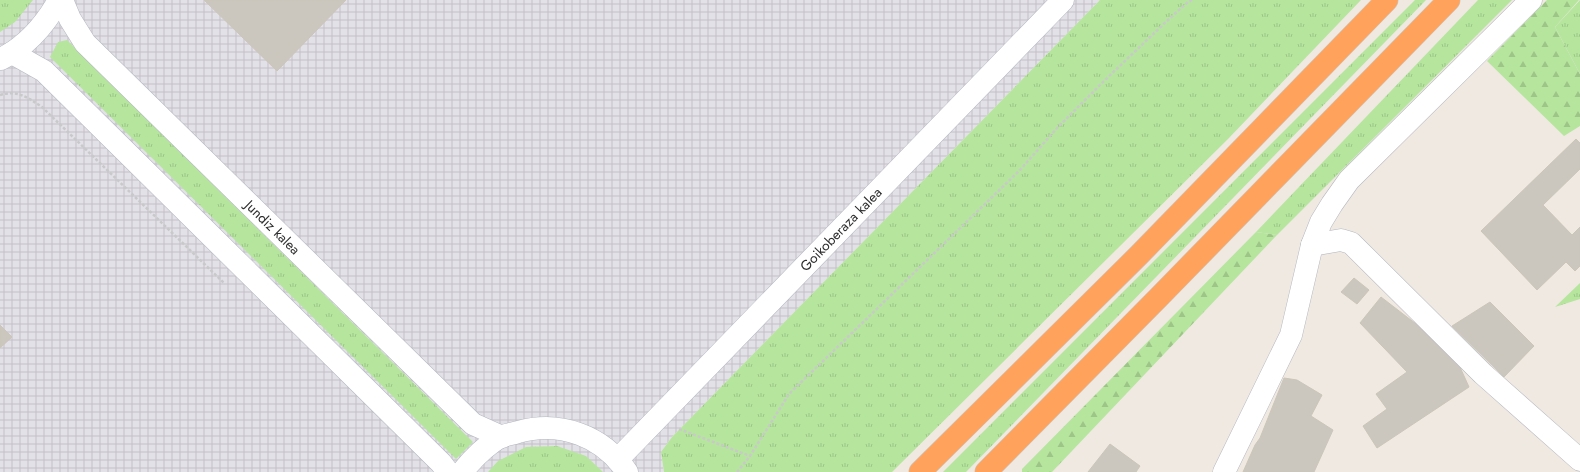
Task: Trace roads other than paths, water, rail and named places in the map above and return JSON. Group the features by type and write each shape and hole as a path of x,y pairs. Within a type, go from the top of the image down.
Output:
{"highway":[{"path":"920,472 1140,255 1387,0"},
{"path":"986,472 1449,0"}],"street":[{"path":"6,56 32,37 48,18 59,0"},
{"name":"Jundiz kalea","path":"62,0 70,20 85,44 473,424 502,437"},
{"name":"Goikoberaza kalea","path":"623,465 656,420 1063,0"},
{"path":"1224,472 1291,335 1312,245 1332,204 1350,180 1531,0"},
{"path":"6,56 44,71 441,463 448,472"},
{"path":"1312,245 1341,240 1351,243 1484,374 1580,460"},
{"path":"462,472 475,456 502,437 532,428 563,428 593,439 623,465"}]}
